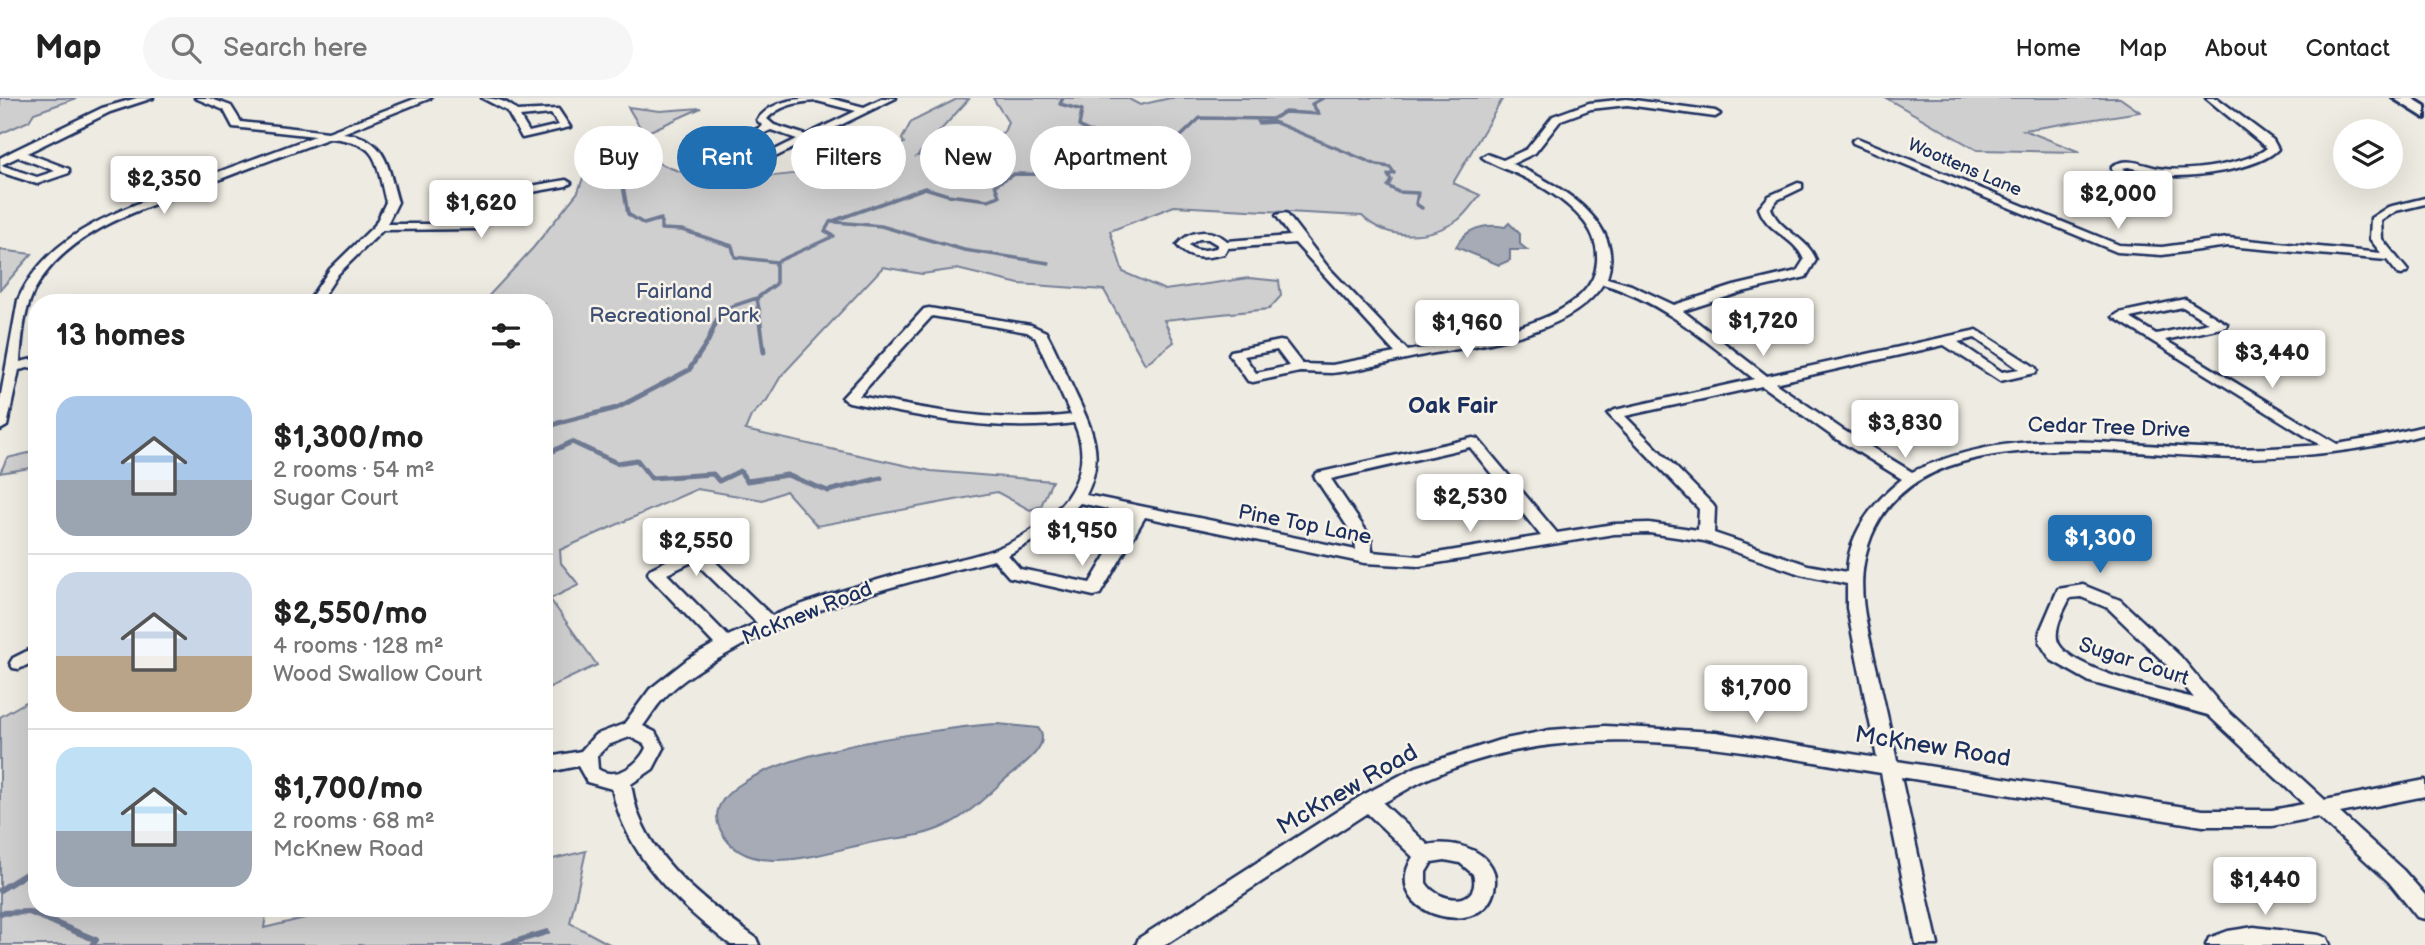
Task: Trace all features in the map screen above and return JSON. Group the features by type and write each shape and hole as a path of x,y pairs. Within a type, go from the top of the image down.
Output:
{"main road":[{"path":"2401,98 2425,113"}],"street":[{"path":"0,162 106,110 148,98"},
{"path":"200,98 228,108 237,125 330,133 366,142 378,152 392,202 380,227 334,272 319,294"},
{"path":"0,426 8,405 24,299 37,275 65,248 126,214 426,98"},
{"path":"487,98 505,104 515,114"},
{"path":"831,126 891,98"},
{"path":"2155,172 2183,172 2258,159 2270,153 2273,149 2269,142 2211,98"},
{"path":"769,126 762,120 771,110 795,101 831,99 864,110"},
{"path":"1503,164 1531,151 1557,118 1589,106 1627,102 1715,114"},
{"name":"Woottens Lane","path":"1857,141 2117,248 2148,251 2228,242 2390,257"},
{"path":"0,168 37,181 65,171 17,153"},
{"path":"1298,368 1332,369 1504,335 1544,323 1578,304 1600,279 1605,258 1593,226 1560,196 1487,157"},
{"path":"380,227 472,227 500,194 566,183"},
{"path":"1675,309 1738,289 1802,274 1810,260 1809,254 1804,247 1770,222 1765,208 1773,198 1798,186"},
{"path":"2402,271 2376,239 2375,220 2392,209 2425,201"},
{"path":"1282,215 1295,239 1404,355"},
{"path":"1224,244 1295,239"},
{"path":"1600,279 1641,291 1675,309 1764,381 1838,435 1911,478"},
{"path":"2154,338 2221,324 2185,303 2119,317 2336,449"},
{"path":"1077,418 1016,424 936,415 849,398 929,312 1036,331 1041,335 1077,418 1090,448 1086,482 1079,498"},
{"path":"1706,536 1707,508 1615,414 1977,334 2030,370 2000,377 1947,341"},
{"path":"13,367 28,364"},
{"name":"Cedar Tree Drive","path":"1927,945 1855,608 1852,579 1862,533 1875,512 1911,478 1967,456 2029,445 2066,444 2213,453 2336,449 2425,430"},
{"path":"1365,558 1363,538 1322,476 1473,442 1552,538"},
{"name":"Pine Top Lane","path":"1079,498 1365,558 1419,561 1614,529 1649,528 1706,536 1806,570 1852,579"},
{"name":"McKnew Road","path":"630,730 655,696 673,680 727,646 770,625 869,587 997,554 1041,532 1079,498"},
{"path":"997,554 1015,573 1094,590 1140,512"},
{"path":"727,646 656,573 696,553 770,625"},
{"name":"Sugar Court","path":"2214,709 2095,676 2059,659 2052,651 2048,636 2064,593 2083,591 2114,604 2174,661 2214,709 2396,876 2425,910"},
{"path":"19,663 28,658"},
{"path":"553,764 586,757 600,741 630,730 644,733 652,739 655,748 646,765 620,780 606,781 593,776 587,769 586,757"},
{"name":"McKnew Road","path":"1147,945 1368,802 1423,772 1461,758 1550,737 1605,733 1716,739 2203,818 2272,818 2425,788"},
{"path":"620,780 629,817 647,849 718,924 748,945"},
{"path":"1368,802 1425,855"},
{"path":"2217,945 2226,941 2256,937 2319,945"}],"green space":[{"path":"0,98 77,98 34,113 29,121 0,134"},
{"name":"Fairland Recreational Park","path":"959,98 969,99 944,126 920,126 920,153 917,156 920,155 920,189 1016,189 1016,126 1006,126 1008,122 993,98 1127,98 1140,105 1170,98 1503,98 1453,183 1480,195 1458,220 1434,231 1422,234 1396,233 1372,224 1362,216 1174,206 1110,231 1123,272 1165,290 1249,278 1279,281 1281,296 1269,309 1164,320 1174,342 1145,364 1104,290 1019,284 957,269 922,274 883,267 781,376 767,400 751,416 745,430 931,471 1052,481 1041,506 1030,510 997,492 817,526 786,491 763,500 697,489 560,550 561,563 579,585 553,598 553,294 490,294 533,248 579,189 663,189 663,165 677,171 677,189 777,189 777,176 791,174 791,189 906,189 906,131 911,122"},
{"path":"1886,98 2120,98 2140,112 2024,130 2080,152 1977,150"},
{"name":"Fairland Recreational Park","path":"628,107 660,111 701,108 661,126 639,126"},
{"path":"0,250 32,254 0,290"},
{"path":"28,453 28,468 0,473 7,458"},
{"name":"Fairland Recreational Park","path":"553,603 597,665 553,686"},
{"path":"28,703 28,917 266,917 264,928 309,917 553,917 553,859 586,851 570,923 611,945 0,945 0,717"}],"shaded area":[{"path":"1509,223 1520,234 1520,244 1527,250 1510,250 1510,260 1499,265 1456,247 1465,235 1476,228 1505,227"},
{"path":"998,724 1038,728 1042,735 1037,751 976,806 937,830 808,857 766,860 747,855 732,845 720,829 720,804 743,782 782,765 831,750 883,739"}],"waterway":[{"path":"1063,98 1060,104 1082,110 1079,126"},
{"path":"776,262 834,236 825,231 830,222 925,188 948,195 988,200 999,196 995,185 1014,174 1088,175 1081,167 1109,152 1177,140 1200,118 1272,119 1285,112 1319,114 1312,104 1323,98"},
{"path":"1258,119 1258,123 1274,122 1377,165 1390,167 1394,173 1388,175 1391,180 1388,186 1398,192 1418,193 1416,204 1422,208"},
{"path":"624,189 628,214 644,224 661,219 661,229 682,230 732,246 735,257 776,262"},
{"path":"836,222 881,226 964,250 1049,263"},
{"path":"757,298 776,284 776,262"},
{"path":"721,310 757,298"},
{"path":"757,298 759,310"},
{"path":"758,308 764,352"},
{"path":"553,426 617,408 689,370 708,341 721,310"},
{"path":"553,451 572,442 617,463 637,460 651,478 713,474 719,481 740,471 747,481 787,475 828,491 881,478"},
{"path":"0,890 28,873"},
{"path":"0,913 28,912"},
{"path":"41,917 96,940 92,945"},
{"path":"504,945 547,932"}],"district":[{"name":"Oak Fair","path":"1453,405"}]}
